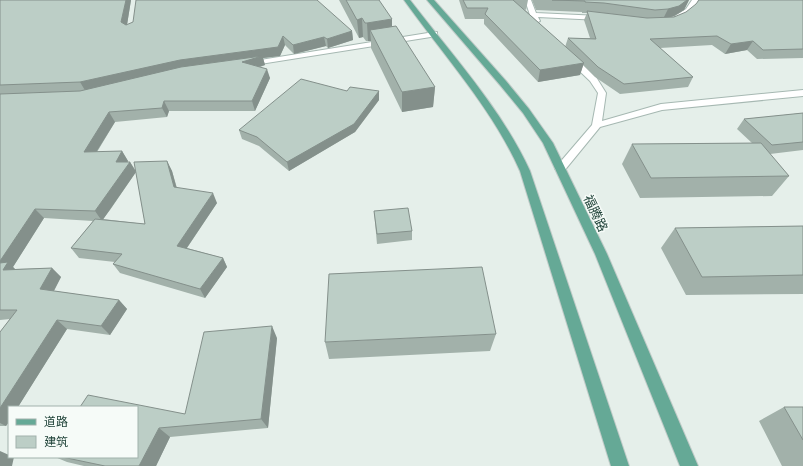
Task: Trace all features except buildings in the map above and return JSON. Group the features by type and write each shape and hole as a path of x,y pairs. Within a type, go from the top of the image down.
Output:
{"main road":[{"path":"407,0 493,114 514,147 525,170 620,466"},
{"name":"福腾路","path":"430,0 526,111 548,143 601,254 689,466"}],"street":[{"path":"528,0 536,22 541,27"},
{"path":"668,22 687,13 693,6 695,0"},
{"path":"534,15 608,18"},
{"path":"237,65 290,58 434,34"},
{"path":"560,169 597,125 602,93 593,79 565,53"},
{"path":"597,125 661,107 803,93"}]}
